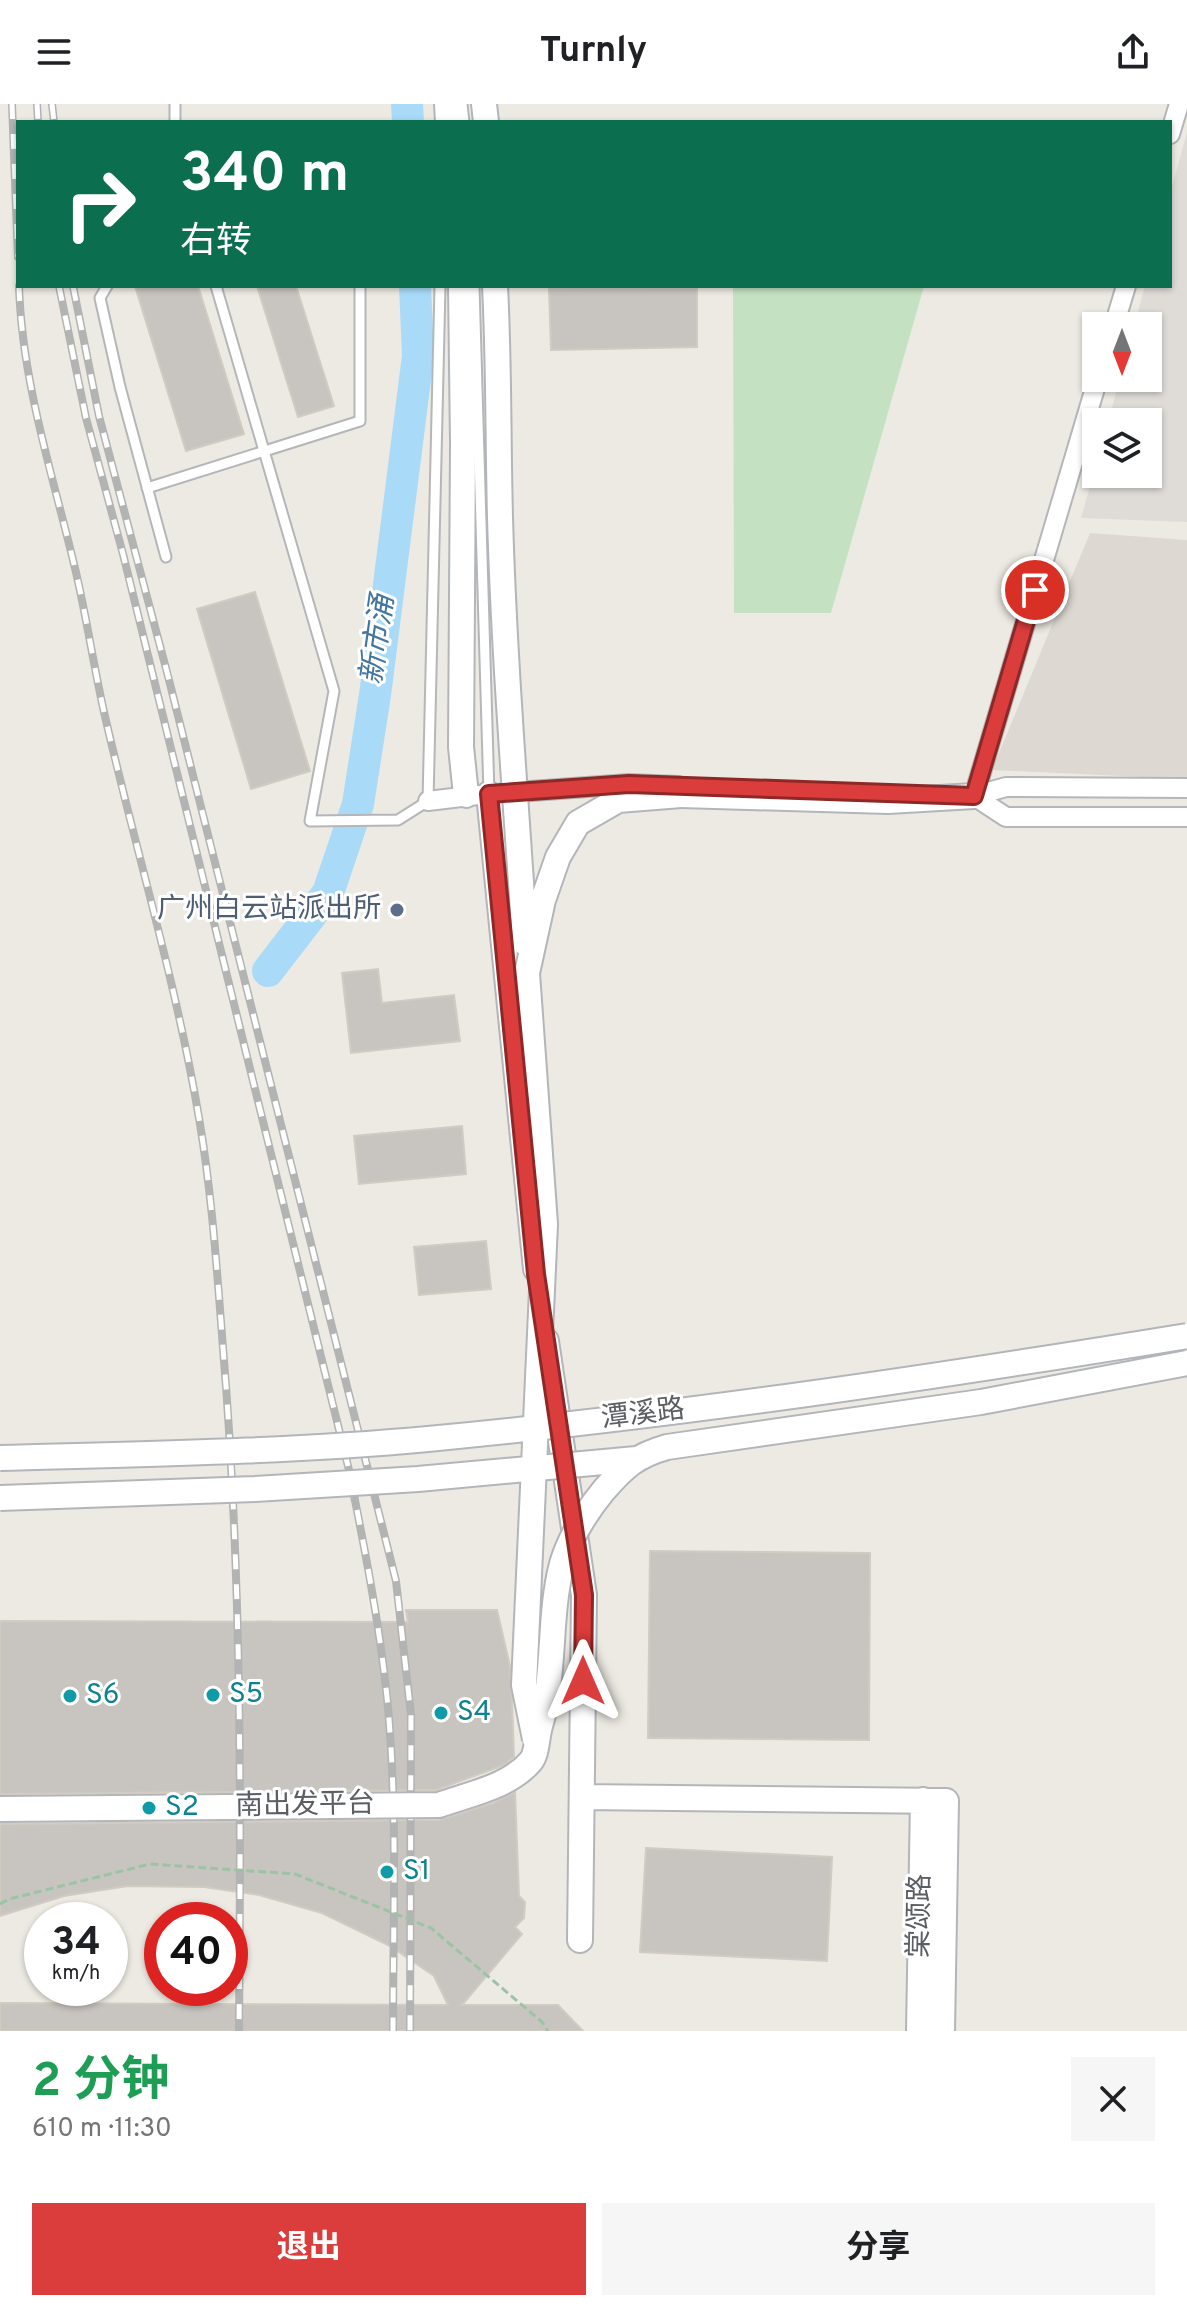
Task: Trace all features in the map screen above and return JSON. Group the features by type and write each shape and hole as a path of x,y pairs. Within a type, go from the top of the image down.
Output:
{"street":[{"path":"1172,127 1179,104"},
{"path":"461,288 461,747 478,795 536,1274 584,1595 580,1940"},
{"path":"495,288 499,356 500,517 509,715 545,1224 524,1685 536,1741"},
{"path":"1118,312 1125,288"},
{"path":"974,796 1094,392"},
{"path":"428,801 629,784 974,796 1006,817 1187,817"},
{"path":"527,973 543,900 558,857 578,823 618,800 681,795 888,801 974,796 1006,787 1187,788"},
{"name":"潭溪路","path":"0,1458 251,1451 566,1425 1001,1367 1187,1336"},
{"name":"南出发平台","path":"0,1809 439,1805 505,1782 533,1759 547,1704 562,1564 576,1530 624,1467 645,1453 667,1447 981,1402 1187,1363"},
{"name":"潭溪路","path":"0,1498 255,1489 580,1466 1037,1406 1187,1378"},
{"path":"582,1797 934,1800"},
{"name":"棠颂路","path":"919,2031 934,1800"},
{"name":"棠颂路","path":"934,1800 942,2031"}],"lane":[{"path":"106,288 100,298 120,387 166,557"},
{"path":"217,288 334,691 310,821 398,820 428,801 440,288"},
{"path":"147,488 360,421 360,288"},
{"path":"474,288 478,795"}],"path":[{"path":"0,1904 9,1899 150,1864 295,1874 431,1928 542,2022 548,2031"}],"shaded area":[{"path":"1187,132 1187,522 1081,518 1089,488 1162,488 1162,408 1112,408 1116,392 1162,392 1162,312 1138,312 1144,288 1172,288 1172,187"},
{"path":"1090,533 1187,540 1187,779 992,770"}],"green space":[{"path":"733,288 923,288 831,613 734,613"}],"building":[{"path":"136,288 199,288 244,434 186,451"},
{"path":"258,288 297,288 334,406 298,417"},
{"path":"697,288 697,347 551,350 549,289"},
{"path":"255,592 310,771 251,789 197,609"},
{"path":"378,969 382,1003 454,995 460,1041 351,1053 342,973"},
{"path":"462,1126 466,1174 359,1184 354,1136"},
{"path":"486,1241 491,1289 419,1295 414,1247"},
{"path":"650,1551 870,1553 869,1740 648,1738"},
{"path":"406,1610 497,1610 510,1666 512,1700 514,1757 504,1765 436,1790 0,1794 0,1621 408,1622"},
{"path":"515,1792 519,1896 525,1902 524,1918 515,1927 522,1934 462,2005 558,2005 583,2031 0,2031 0,2003 24,2003 24,2006 448,2005 434,1976 390,1946 322,1913 259,1895 204,1887 128,1886 45,1902 24,1902 24,1908 0,1916 0,1824 439,1820 493,1803"},
{"path":"646,1848 832,1857 827,1961 640,1952"}],"waterway":[{"name":"新市涌","path":"407,104 408,120"},
{"name":"新市涌","path":"268,971 328,893 358,804 418,356 415,288"}],"railway":[{"path":"12,104 16,206"},
{"path":"37,104 38,120"},
{"path":"52,104 54,120"},
{"path":"19,288 32,392 78,582 116,763 179,1016 207,1175 214,1233 234,1519 240,1774 239,2031"},
{"path":"59,288 86,418 123,554 349,1470 371,1583 387,1697 393,1780 393,2031"},
{"path":"73,288 99,416 168,676 396,1581 411,1715 410,2031"}],"place":[{"name":"广州白云站派出所","path":"397,910"},
{"name":"S5","path":"213,1695"},
{"name":"S6","path":"70,1696"},
{"name":"S4","path":"441,1713"},
{"name":"S2","path":"149,1808"},
{"name":"S1","path":"387,1872"}],"route":[{"path":"583,1681 584,1595 536,1274 489,794 629,784 974,796 1035,590"}]}
